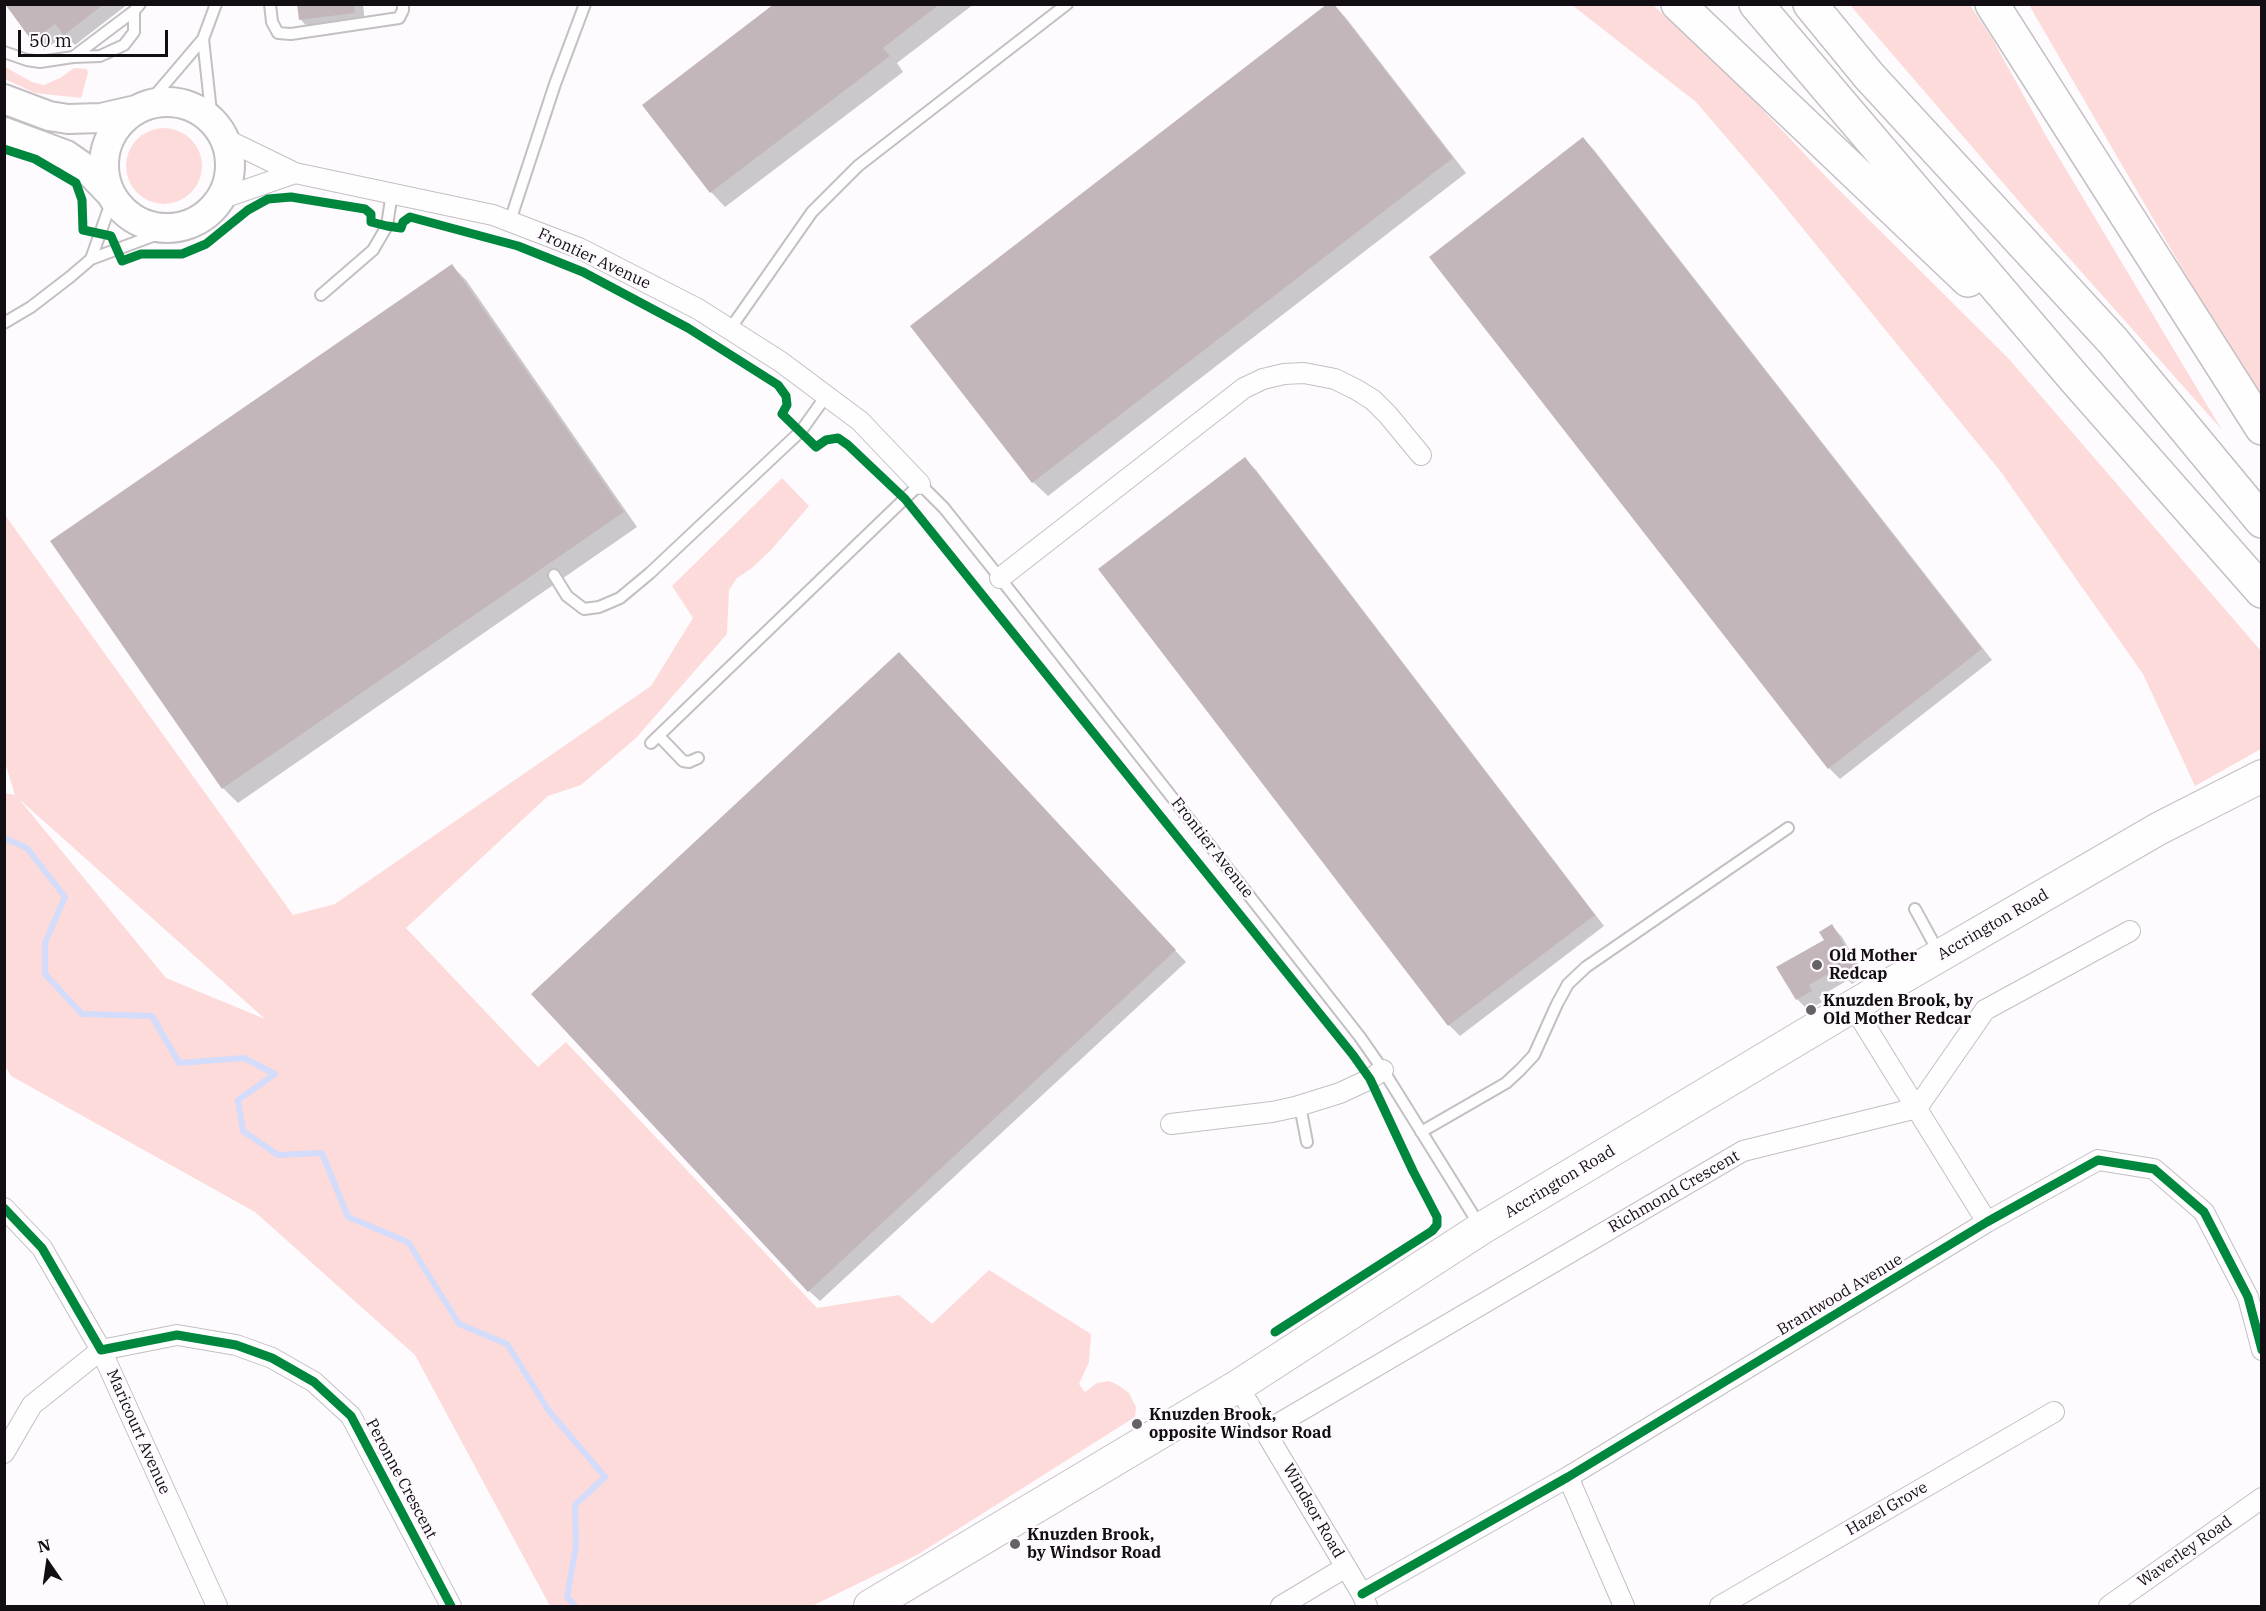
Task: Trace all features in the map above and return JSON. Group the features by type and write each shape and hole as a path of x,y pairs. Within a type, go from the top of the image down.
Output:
{"highway":[{"path":"1678,4 1932,248 2075,379"},
{"path":"1756,4 2075,379 2262,591"},
{"path":"1810,4 1869,76 2113,341 2262,521"},
{"path":"1992,4 2262,428"}],"main road":[{"name":"Accrington Road","path":"870,1606 1238,1386 1482,1228 1853,1006 2158,829 2262,776"}],"street":[{"path":"4,99 49,116 68,119 101,118 164,102 182,104 198,110 218,130 229,154 230,169 227,185 220,199 208,213 192,223 174,228 156,227 138,221 124,211 89,171 66,154 4,132"},
{"path":"112,195 105,176 105,156 110,137 122,122 142,108"},
{"name":"Frontier Avenue","path":"218,130 295,173 493,214 579,248 698,309 781,362 860,421 920,484"},
{"path":"220,199 295,173"},
{"path":"1000,578 1244,388 1263,380 1284,374 1304,373 1322,375 1349,386 1373,400 1421,455"},
{"path":"1917,1108 1985,1010 2130,931"},
{"path":"1853,1006 1988,1222"},
{"path":"1171,1124 1272,1112 1300,1106 1340,1093 1370,1079 1383,1070"},
{"name":"Richmond Crescent","path":"1266,1431 1743,1151 1917,1108"},
{"name":"Brantwood Avenue","path":"1364,1600 1988,1222 2098,1160 2154,1169 2204,1212 2248,1298 2262,1350"},
{"name":"Maricourt Avenue","path":"4,1208 42,1248 102,1350 217,1606"},
{"name":"Peronne Crescent","path":"4,1453 32,1405 102,1350 177,1335 236,1345 263,1354 314,1382 351,1416 451,1606"},
{"name":"Windsor Road","path":"1238,1386 1364,1600"},
{"name":"Hazel Grove","path":"1720,1606 2054,1412"},
{"path":"1568,1477 1624,1606"},
{"name":"Waverley Road","path":"2109,1606 2262,1498"},
{"path":"1281,1606 1346,1567"}],"lane":[{"path":"142,108 203,39 216,4"},
{"path":"270,4 272,22 278,33 291,34 399,18 403,4"},
{"path":"510,221 555,84 585,4"},
{"path":"730,329 812,212 858,166 1067,4"},
{"path":"73,57 137,8"},
{"path":"4,52 40,62 100,56 124,45 134,32 137,8"},
{"path":"203,39 218,130"},
{"path":"321,295 373,250 387,226 392,192"},
{"path":"91,259 112,195"},
{"path":"4,323 31,307 91,259 174,228"},
{"path":"554,575 567,596 584,609 599,608 620,598 650,573 801,431 826,396"},
{"path":"698,759 684,760 655,740 920,484"},
{"name":"Frontier Avenue","path":"920,484 944,508 1000,578 1345,1018 1383,1070 1482,1228"},
{"path":"1421,1132 1506,1083 1520,1070 1534,1055 1557,1004 1569,984 1586,967 1788,828"},
{"path":"1915,909 1941,955"},
{"path":"1300,1106 1307,1142"}],"shaded area":[{"path":"1572,5 1653,5 1728,73 1832,183 2009,359 2261,651 2261,749 2195,786 2143,674 2001,472 1774,193 1696,102"},
{"path":"1850,5 1970,5 1993,40 2046,136 2222,430 2029,213"},
{"path":"2029,5 2261,5 2261,396 2216,327"},
{"path":"5,67 32,82 44,85 74,68 87,69 88,73 81,98 35,93 5,79"},
{"path":"157,128 171,128 185,134 196,145 200,151 202,166 200,181 191,193 179,202 157,204 143,198 132,187 126,173 126,159 132,145 143,134"},
{"path":"782,478 809,506 772,549 752,568 737,578 729,590 727,634 636,738 581,785 548,796 406,928 538,1067 566,1042 817,1308 899,1295 932,1324 989,1270 1091,1334 1089,1362 1079,1384 1085,1392 1097,1383 1109,1381 1129,1393 1136,1407 1135,1417 917,1555 812,1606 550,1606 415,1355 255,1212 11,1076 5,1066 5,793 15,795 4,759 5,515 293,915 335,904 651,686 693,618 672,586","holes":["19,799 265,1019 166,978"]}],"building":[{"path":"5,4 104,4 64,35 55,24 32,41"},
{"path":"297,4 354,4 355,13 299,20"},
{"path":"774,4 940,4 883,48 890,56 710,193 642,105"},
{"path":"1327,4 1334,4 1453,158 1032,483 910,326"},
{"path":"1583,137 1982,649 1828,769 1429,257"},
{"path":"452,264 624,512 222,789 50,541"},
{"path":"1245,457 1595,915 1448,1026 1098,569"},
{"path":"899,652 1176,950 808,1292 531,994"},
{"path":"1832,924 1856,965 1840,974 1837,969 1809,985 1812,991 1796,1000 1776,967 1824,940 1819,932"}],"waterway":[{"path":"4,838 27,848 65,897 45,943 45,974 82,1014 152,1016 179,1063 244,1058 275,1074 238,1100 243,1131 278,1155 322,1153 348,1217 408,1242 459,1324 507,1344 549,1411 605,1477 575,1505 576,1546 567,1597 575,1606"}],"cycle path":[{"path":"4,149 35,159 76,183 82,200 83,230 111,236 122,261 141,254 182,254 206,244 248,210 268,199 291,197 365,209 371,214 371,222 387,226 401,228 403,222 410,217 518,246 583,272 688,328 778,385 786,396 787,405 782,414 816,447 826,440 838,438 848,445 905,499 1353,1055 1370,1079 1437,1217 1437,1225 1432,1231 1275,1332"},
{"path":"1362,1594 1568,1477 1987,1222 2098,1160 2154,1169 2204,1212 2248,1297 2262,1350"},
{"path":"4,1208 42,1248 101,1350 177,1335 236,1345 272,1358 314,1382 351,1416 451,1606"}],"place":[{"name":"Old Mother Redcap","path":"1817,965"},
{"name":"Knuzden Brook, by Old Mother Redcar","path":"1811,1010"},
{"name":"Knuzden Brook, opposite Windsor Road","path":"1137,1424"},
{"name":"Knuzden Brook, by Windsor Road","path":"1015,1544"}]}
